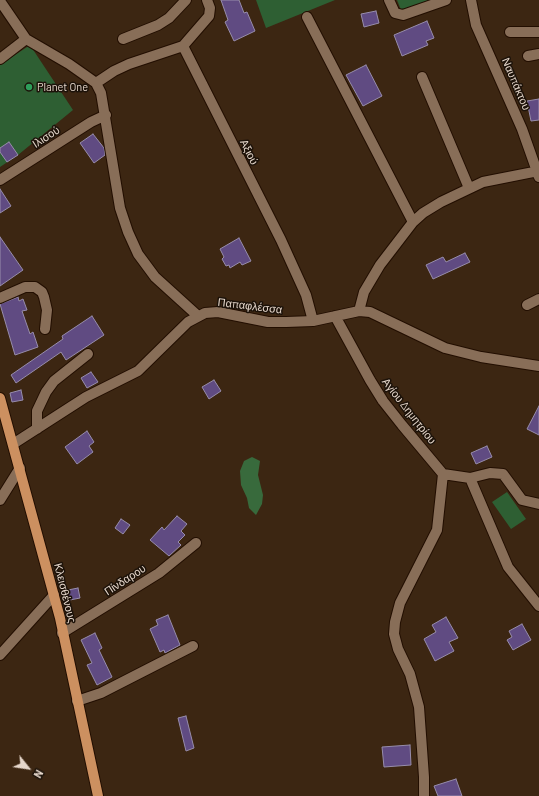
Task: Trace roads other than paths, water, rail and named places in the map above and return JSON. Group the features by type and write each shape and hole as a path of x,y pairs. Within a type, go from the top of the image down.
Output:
{"main road":[{"name":"Κλεισθένους","path":"0,398 14,444 54,595 98,796"}],"street":[{"path":"123,39 158,25 169,18 186,0"},
{"path":"96,83 114,71 129,64 183,46 209,16 210,8 207,0"},
{"path":"389,0 395,13 403,15 446,0"},
{"name":"Ναυπάκτου","path":"471,0 476,25 522,129 538,173"},
{"path":"0,1 26,39 70,64 96,83 101,93 106,115 111,161 120,208 128,232 138,254 155,277 198,316"},
{"path":"307,17 413,222"},
{"path":"510,32 539,32"},
{"path":"0,59 26,39"},
{"name":"Αξιού","path":"183,46 281,240 306,295 313,321"},
{"path":"528,56 539,54"},
{"path":"422,77 469,188"},
{"name":"Ιλισού","path":"0,180 91,122 106,115"},
{"path":"359,311 364,292 380,265 413,222 431,208 469,188 496,179 538,173"},
{"path":"0,298 24,287 35,287 42,292 47,310 45,329"},
{"path":"527,305 539,299"},
{"name":"Παπαφλέσσα","path":"14,444 91,395 138,371 178,330 188,322 205,313 218,312 268,322 313,321 359,311 370,312 445,348 481,357 539,366"},
{"name":"Αγίου Δημητρίου","path":"334,316 384,401 443,474"},
{"path":"37,429 37,411 46,392 54,381 88,354"},
{"path":"0,500 20,468"},
{"path":"424,796 419,707 410,674 398,649 394,634 395,622 400,603 437,530 443,474 470,478 497,472 503,474 522,500 539,504"},
{"path":"470,478 508,566 539,606"},
{"name":"Πίνδαρου","path":"62,633 152,577 196,543"},
{"path":"0,655 54,595"},
{"path":"77,701 101,693 193,646"}],"place":[{"name":"Planet One","path":"29,87"}]}
